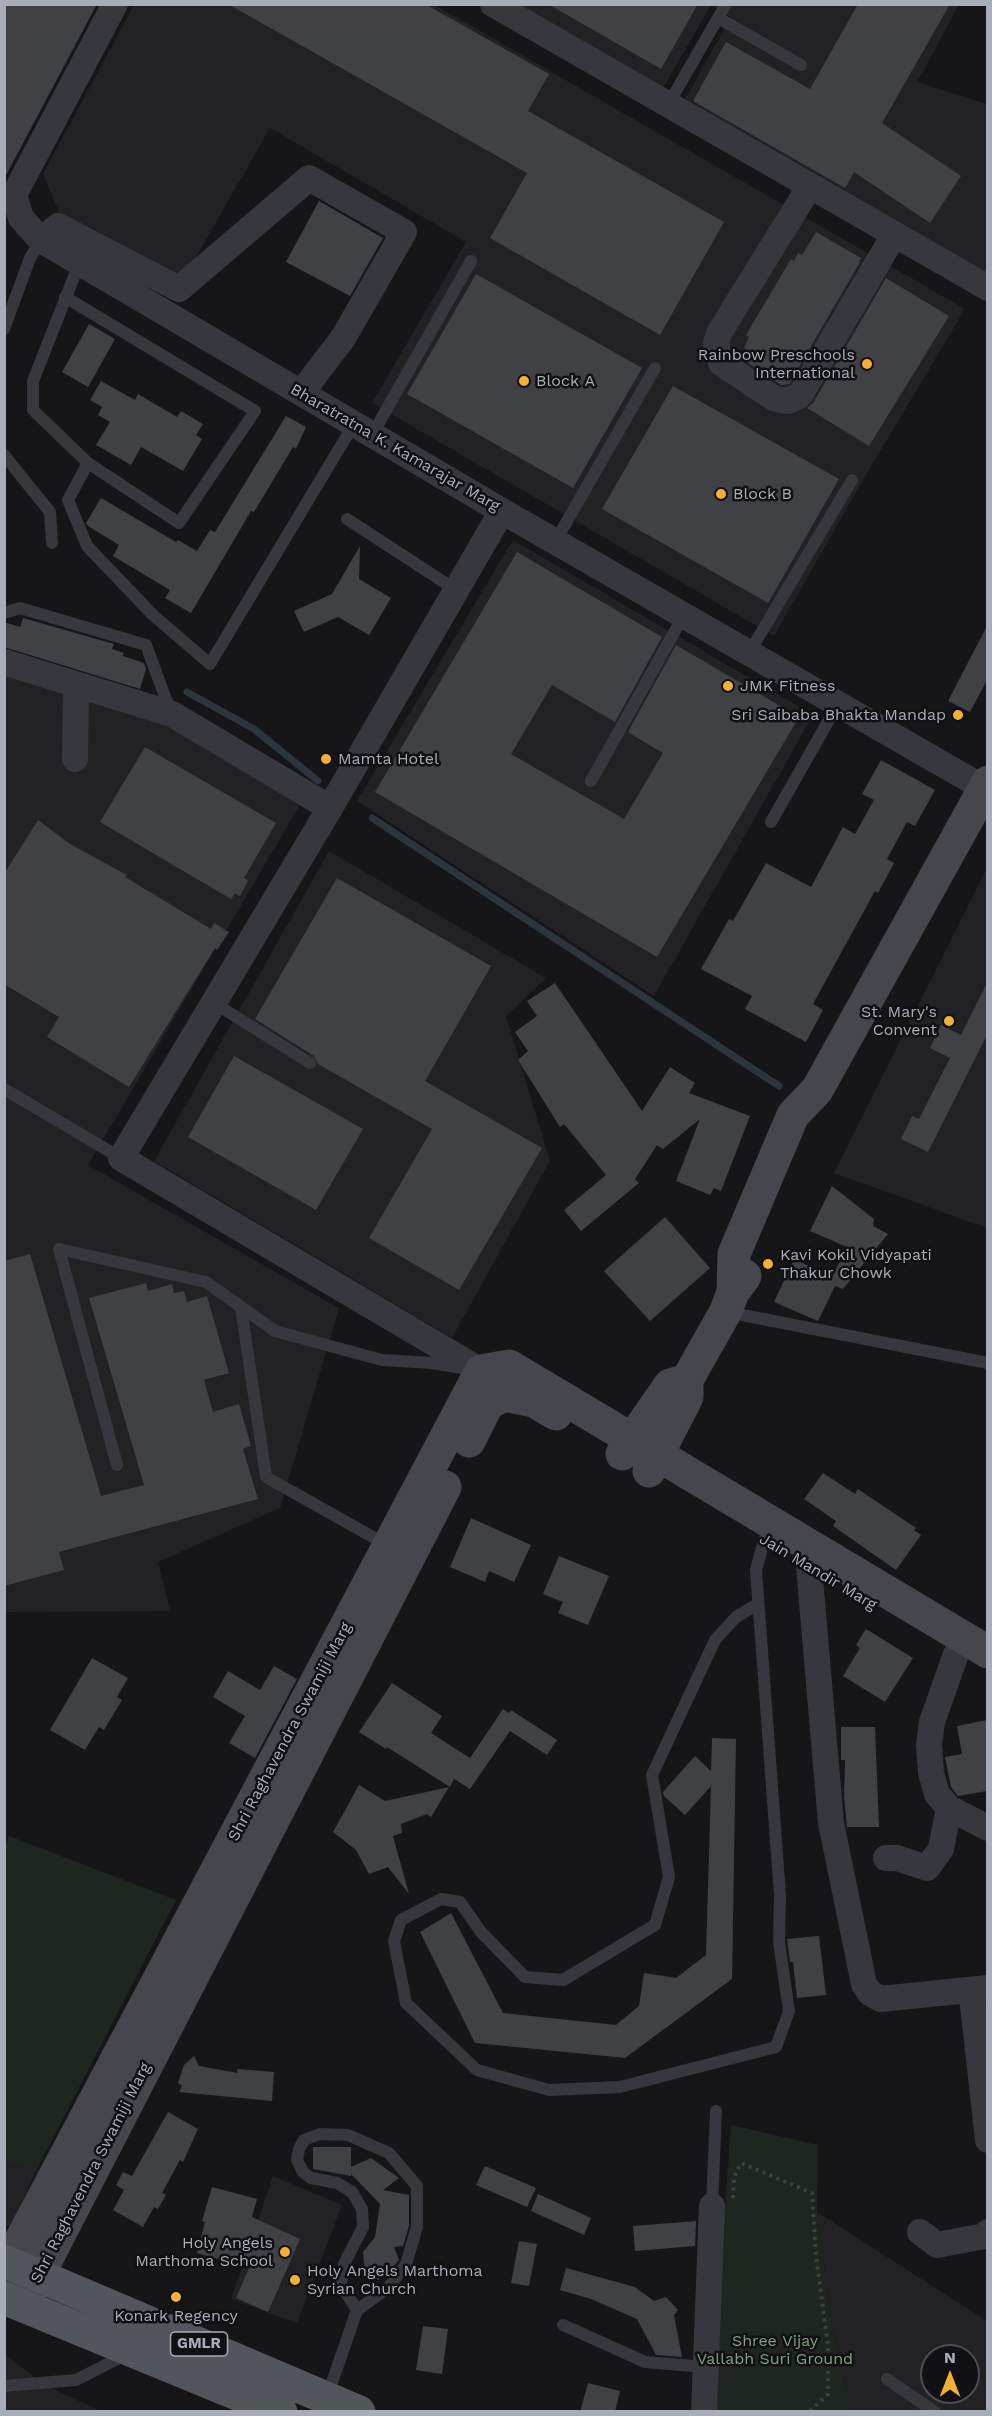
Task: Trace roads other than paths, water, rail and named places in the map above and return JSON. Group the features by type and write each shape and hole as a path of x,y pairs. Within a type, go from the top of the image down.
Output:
{"main road":[{"name":"GMLR","path":"6,2266 38,2276 359,2412"},
{"name":"GMLR","path":"14,2302 281,2412"}],"street":[{"name":"Bharatratna K. Kamarajar Marg","path":"115,4 14,195 21,218 41,240 555,542 986,787"},
{"path":"493,4 987,288"},
{"path":"41,240 57,226 179,289 309,178 404,232 343,338 301,393"},
{"path":"810,186 719,333 716,343 721,363 775,399 788,401 800,395 894,235"},
{"path":"502,511 330,808 121,1158 480,1371 505,1395 557,1404"},
{"path":"4,662 171,714 330,808"},
{"path":"75,759 76,684"},
{"path":"480,1371 509,1366 557,1404 640,1455 670,1385 687,1380 729,1302 754,1262 775,1186 813,1124 817,1090 986,787"},
{"name":"Shri Raghavendra Swamiji Marg","path":"6,2266 127,2071 353,1640 480,1371"},
{"name":"Shri Raghavendra Swamiji Marg","path":"399,1543 488,1403 505,1395"},
{"name":"Jain Mandir Marg","path":"640,1455 788,1549 953,1642 987,1673"},
{"path":"788,1549 831,1823 864,1983 870,1993 881,1999 979,1989 987,2140"},
{"path":"953,1642 932,1722 929,1745 931,1773 937,1794 949,1808 987,1828"},
{"path":"886,1858 897,1858 927,1868 941,1849 949,1808"},
{"name":"Shri Raghavendra Swamiji Marg","path":"14,2302 38,2276 127,2071"},
{"path":"704,2412 705,2367 723,2203"},
{"path":"920,2232 937,2245 985,2236 987,2232"}],"lane":[{"path":"668,105 726,4"},
{"path":"718,18 801,65"},
{"path":"4,329 30,258 41,240"},
{"path":"88,463 68,501 87,546 153,615 210,664 471,261"},
{"path":"65,297 255,411 179,523 88,463 33,410 33,381 65,297 79,264"},
{"path":"555,542 655,368"},
{"path":"4,455 50,512 52,543"},
{"path":"749,653 852,480"},
{"path":"347,519 456,590"},
{"path":"4,613 20,608 146,645 171,714"},
{"path":"591,781 684,615"},
{"path":"771,822 838,704"},
{"path":"214,1003 310,1063"},
{"path":"4,1089 121,1158"},
{"path":"117,1465 59,1249 206,1282 275,1331 382,1360 432,1363 480,1371"},
{"path":"729,1302 987,1363"},
{"path":"241,1307 266,1477 399,1543"},
{"path":"758,1604 736,1617 715,1640 652,1775 669,1877 655,1925 563,1980 525,1977 480,1932 460,1902 441,1899 401,1920 394,1941 406,2003 477,2070 549,2090 620,2087 776,2047 789,2012 779,1942 780,1895 756,1569 788,1549"},
{"path":"716,2111 723,2203"},
{"path":"327,2398 357,2310 388,2288 406,2264 417,2227 417,2186 389,2153 348,2135 320,2134 304,2140 297,2160 303,2172 311,2178 337,2183 352,2192 362,2210 363,2227 344,2264 341,2285 357,2310"},
{"path":"563,2325 645,2362 705,2367"},
{"path":"4,2386 76,2380 134,2351"},
{"path":"886,2379 935,2412"}],"waterway":[{"path":"187,692 254,729 318,781"},
{"path":"372,818 779,1086"}],"place":[{"name":"Rainbow Preschools International","path":"867,364"},
{"name":"Block A","path":"524,381"},
{"name":"Block B","path":"721,494"},
{"name":"JMK Fitness","path":"728,686"},
{"name":"Sri Saibaba Bhakta Mandap","path":"958,715"},
{"name":"Mamta Hotel","path":"326,759"},
{"name":"St. Mary's Convent","path":"949,1021"},
{"name":"Kavi Kokil Vidyapati Thakur Chowk","path":"768,1264"},
{"name":"Holy Angels Marthoma School","path":"285,2252"},
{"name":"Holy Angels Marthoma Syrian Church","path":"295,2280"},
{"name":"Konark Regency","path":"176,2297"}],"park label":[{"name":"Shree Vijay Vallabh Suri Ground","path":"775,2350"}]}
